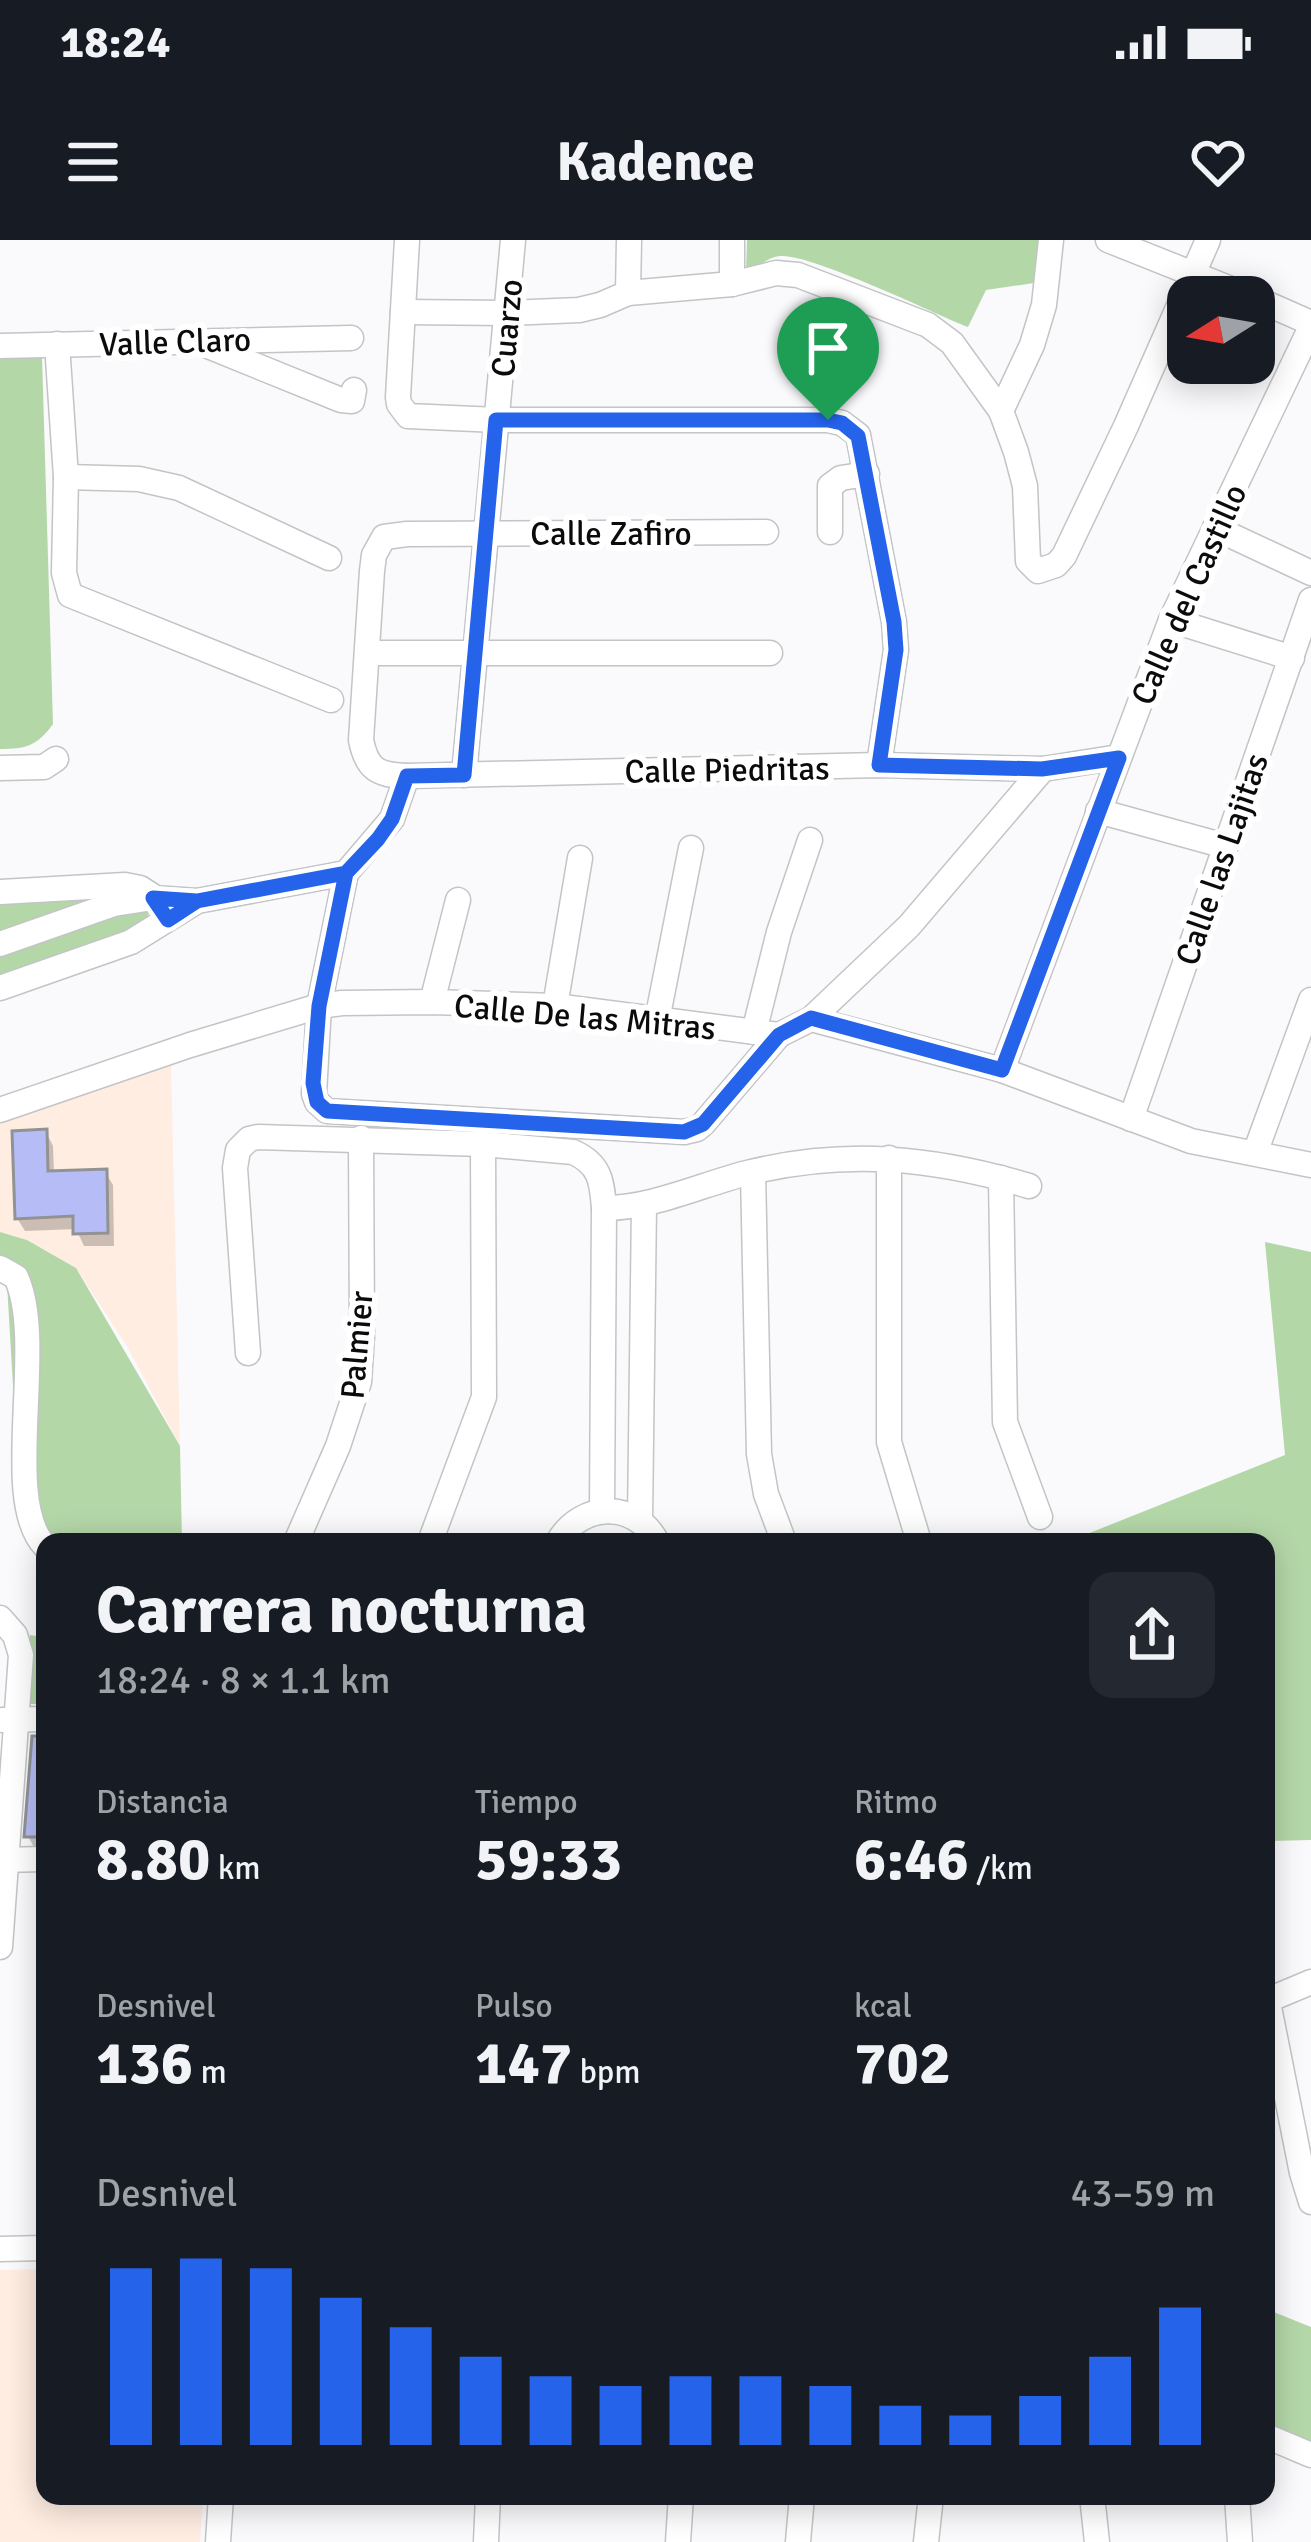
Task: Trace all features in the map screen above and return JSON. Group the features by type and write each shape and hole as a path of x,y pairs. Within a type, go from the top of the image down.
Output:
{"street":[{"path":"406,240 398,397 402,411 415,417 828,420 842,423 858,436 896,650 879,765"},
{"name":"Cuarzo","path":"464,775 514,240"},
{"path":"628,293 629,240"},
{"path":"732,240 732,284"},
{"path":"1001,411 1038,325 1051,240"},
{"path":"1108,240 1201,276"},
{"path":"403,312 579,310 628,293 732,284 776,273 798,275 928,325 952,344 1001,411 1025,486 1028,561 1037,571 1064,556 1208,240"},
{"path":"1275,309 1311,325"},
{"name":"Calle del Castillo","path":"1002,1070 1171,620 1311,325"},
{"name":"Valle Claro","path":"3,342 351,338"},
{"path":"196,341 341,400 353,396"},
{"path":"57,344 66,477 64,573 70,596 332,700"},
{"path":"830,532 830,486 841,478 867,474"},
{"path":"66,477 139,479 179,488 329,559"},
{"path":"1215,528 1311,573"},
{"name":"Calle Zafiro","path":"368,653 374,555 384,537 766,532"},
{"name":"Calle las Lajitas","path":"1131,1119 1311,600"},
{"path":"1171,620 1292,658"},
{"path":"368,653 770,653"},
{"name":"Calle Piedritas","path":"368,653 361,740 364,757 373,768 391,776 879,765 1042,769 1119,758"},
{"path":"0,768 39,768 56,759"},
{"path":"1004,768 1015,802"},
{"path":"766,1034 811,1018 870,966 931,902 1042,769"},
{"path":"407,776 392,819 346,873 319,1006 313,1083 317,1102 327,1111 684,1132 703,1124 766,1034 779,932 810,841"},
{"path":"1098,811 1225,846"},
{"path":"657,1020 691,848"},
{"path":"555,1006 580,859"},
{"path":"0,944 114,904 153,898 197,901 346,873"},
{"path":"0,892 125,885 153,898 168,920"},
{"path":"432,1003 458,900"},
{"path":"0,988 131,942 197,901"},
{"path":"1255,1153 1311,1000"},
{"name":"Calle De las Mitras","path":"0,1110 319,1006 362,1002 555,1006 766,1034"},
{"path":"811,1018 1002,1070 1191,1141 1311,1165"},
{"path":"248,1354 235,1168 243,1144 268,1136 361,1138 573,1152 594,1165 601,1176 604,1208 602,1510"},
{"name":"Palmier","path":"300,1533 338,1446 359,1382 361,1138"},
{"path":"433,1533 484,1397 483,1144"},
{"path":"604,1208 644,1205 753,1172 819,1160 889,1158 952,1165 1029,1186"},
{"path":"889,1158 889,1442 917,1533"},
{"path":"753,1172 759,1454 766,1494 781,1533"},
{"path":"1001,1178 1005,1422 1040,1516"},
{"path":"640,1520 644,1205"},
{"path":"0,1268 16,1277 23,1299 25,1494 36,1533"},
{"path":"563,1533 582,1516 602,1510 622,1511 640,1520 650,1533"},
{"path":"0,1618 16,1635 21,1655 8,1719 0,1947"},
{"path":"3,1860 36,1859"},
{"path":"1275,1993 1311,1982"},
{"path":"1275,2036 1311,2202"},
{"path":"0,2249 36,2248"},
{"path":"1275,2440 1311,2455"},
{"path":"218,2542 220,2505"},
{"path":"486,2542 488,2505"},
{"path":"677,2542 680,2505"},
{"path":"798,2542 801,2505"},
{"path":"926,2542 930,2505"},
{"path":"1093,2505 1097,2542"},
{"path":"1238,2505 1240,2542"}],"shaded area":[{"path":"171,1063 180,1446 128,1348 76,1268 27,1240 0,1232 0,1123"},
{"path":"36,2269 36,2505 202,2505 200,2542 0,2542 0,2270"}],"green space":[{"path":"747,240 1040,240 1034,283 986,290 968,327 843,273 795,258 776,257 746,273"},
{"path":"42,357 53,724 30,745 0,749 0,358"},
{"path":"136,893 0,940 0,899"},
{"path":"130,902 151,910 143,924 0,978 0,947"},
{"path":"0,1232 27,1240 76,1268 180,1446 182,1533 36,1534 21,1521 6,1267 0,1266"},
{"path":"1265,1242 1311,1252 1311,1840 1275,1841 1275,1533 1090,1533 1285,1455"},
{"path":"30,1635 36,1636 36,1704 29,1704"},
{"path":"1275,2313 1311,2327 1311,2442 1275,2428"}],"building":[{"path":"47,1129 48,1171 107,1169 108,1233 73,1234 73,1216 15,1219 12,1131"},
{"path":"32,1736 36,1736 36,1837 24,1837"}],"route":[{"path":"828,420 496,420 464,775 407,776 392,819 346,873 197,901 153,898 168,920 197,901 236,893 346,873 319,1006 313,1083 317,1102 327,1111 684,1132 703,1124 779,1035 811,1018 1002,1070 1119,758 1042,769 879,765 896,650 894,622 858,436 842,423 828,420"}]}
